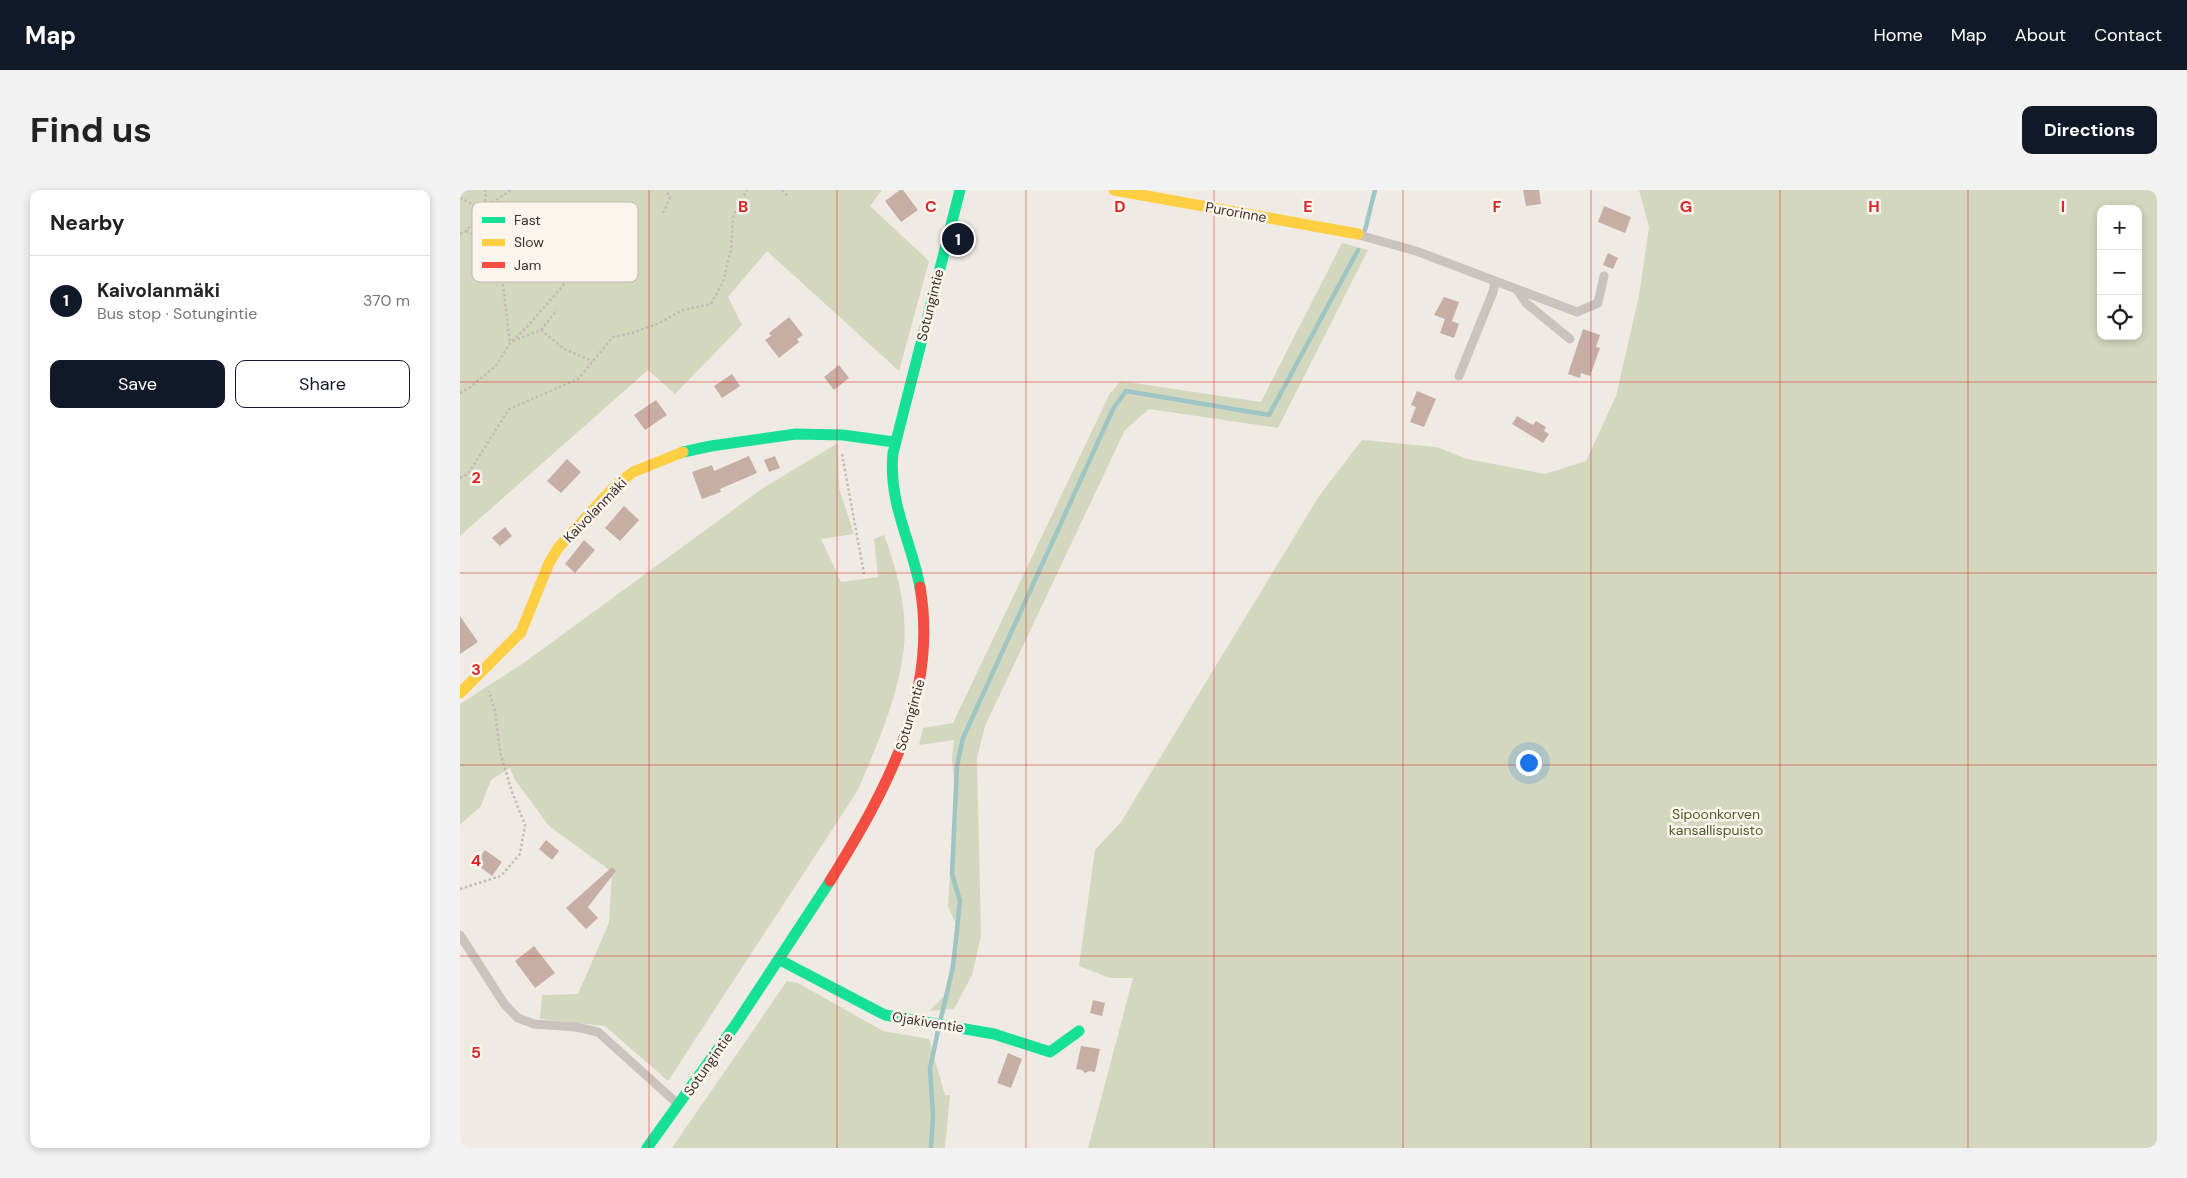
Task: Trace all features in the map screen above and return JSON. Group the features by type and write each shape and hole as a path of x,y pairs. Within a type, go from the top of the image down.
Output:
{"street":[{"name":"Sotungintie","path":"647,1148 780,960 849,850 892,769 907,732 920,683 923,662 924,614 919,585 892,486 892,460 894,442 960,190"},
{"name":"Purorinne","path":"1114,190 1358,234"},
{"name":"Kaivolanmäki","path":"460,693 521,632 549,563 558,548 614,487 633,472 675,454 711,446 796,434 843,435 894,442"},
{"name":"Ojakiventie","path":"780,960 885,1015 994,1034 1050,1052 1079,1031"}],"lane":[{"path":"1358,234 1416,251 1577,312 1598,303 1604,276"},
{"path":"1459,376 1493,292 1495,282"},
{"path":"1518,291 1526,303 1570,339"},
{"path":"460,935 505,1005 518,1018 534,1024 576,1027 598,1032 679,1105"}],"path":[{"path":"493,202 511,190"},
{"path":"663,213 670,197 666,190"},
{"path":"460,478 468,474 509,409 578,379 613,337 632,333 657,324 683,310 711,304 723,282 731,250 733,217 747,190"},
{"path":"782,190 788,196"},
{"path":"460,198 472,205"},
{"path":"460,234 472,224"},
{"path":"466,231 472,234"},
{"path":"503,282 510,343"},
{"path":"460,393 496,366 510,343 526,328 565,282"},
{"path":"510,343 541,330 557,310"},
{"path":"541,330 564,348 592,361"},
{"path":"843,435 842,453 864,574"},
{"path":"460,889 501,876 520,854 525,825 512,792 500,752 495,711 482,673"}],"green space":[{"path":"460,190 882,190 870,206 929,261 899,371 767,251 728,297 742,325 675,394 648,370 460,536"},
{"name":"Sipoonkorven kansallispuisto","path":"1639,190 2157,190 2157,1148 1088,1148 1133,978 1110,978 1079,966 1095,850 1121,822 1319,496 1362,440 1437,447 1467,459 1545,474 1586,461 1616,396 1639,296 1649,227"},
{"path":"1342,243 1368,250 1278,428 1149,409 1125,430 985,726 977,758 981,936 972,975 954,1009 929,1011 945,995 957,927 948,906 955,794 952,757 954,740 919,745 923,728 953,723 1110,393 1121,381 1261,402"},
{"path":"838,443 839,488 854,534 821,539 841,582 878,577 874,539 884,535 898,579 905,625 903,655 896,690 885,724 858,790 668,1081 605,1026 540,1019 542,995 578,994 609,923 612,872 549,826 515,780 510,768 491,780 481,806 460,825 460,704 525,662 763,488"},
{"path":"787,981 798,983 883,1031 929,1039 945,1095 950,1095 945,1148 672,1148"}],"building":[{"path":"900,190 903,190 918,210 901,222 885,201"},
{"path":"1523,190 1539,190 1541,204 1526,206"},
{"path":"1604,206 1631,217 1625,233 1598,222"},
{"path":"1608,253 1618,258 1613,269 1603,265"},
{"path":"1444,297 1459,302 1452,321 1459,324 1454,338 1440,333 1445,319 1434,315"},
{"path":"789,317 803,335 797,339 799,342 779,358 765,340 771,336 769,333"},
{"path":"1583,329 1600,335 1596,347 1600,348 1590,376 1581,373 1580,378 1568,374"},
{"path":"839,365 849,378 834,390 824,377"},
{"path":"732,374 740,386 722,398 714,386"},
{"path":"1417,391 1436,399 1424,427 1410,422 1416,407 1411,405"},
{"path":"656,400 667,415 645,430 634,415"},
{"path":"1517,416 1533,425 1536,421 1546,427 1544,431 1549,434 1543,443 1512,424"},
{"path":"749,456 757,473 720,489 721,492 702,499 692,472 712,465 714,471"},
{"path":"775,456 780,468 769,472 764,460"},
{"path":"567,459 581,472 561,493 547,481"},
{"path":"624,506 639,520 620,541 605,528"},
{"path":"505,527 512,536 500,546 492,538"},
{"path":"584,540 595,550 575,573 565,564"},
{"path":"460,616 478,642 460,654"},
{"path":"546,840 559,851 552,860 539,849"},
{"path":"485,850 502,862 492,876 475,863"},
{"path":"612,867 616,871 588,907 598,918 586,929 566,908"},
{"path":"534,946 555,973 535,988 515,961"},
{"path":"1093,1000 1105,1003 1102,1016 1090,1013"},
{"path":"1081,1046 1100,1049 1095,1072 1089,1071 1085,1073 1082,1070 1076,1069"},
{"path":"1008,1053 1022,1059 1011,1088 997,1083"}],"waterway":[{"path":"1365,230 1375,190"},
{"path":"941,1018 953,967 960,901 952,874 957,766 963,738 1113,409 1126,391 1269,415 1358,250"},
{"path":"931,1148 933,1115 930,1068 938,1031"}],"traffic: fast":[{"path":"920,587 897,505 892,471 893,453 960,190"},
{"path":"683,452 711,446 796,434 843,435 894,442"},
{"path":"647,1148 736,1024 830,881"},
{"path":"780,960 885,1015 994,1034 1050,1052 1079,1031"}],"traffic: slow":[{"path":"1114,190 1358,234"},
{"path":"460,693 521,632 549,563 558,548 614,487 633,472 683,452"}],"traffic: jam":[{"path":"830,881 870,813 888,778 903,742 922,666 924,627 920,587"}],"place":[{"name":"Kaivolanmäki","path":"958,239"}]}
